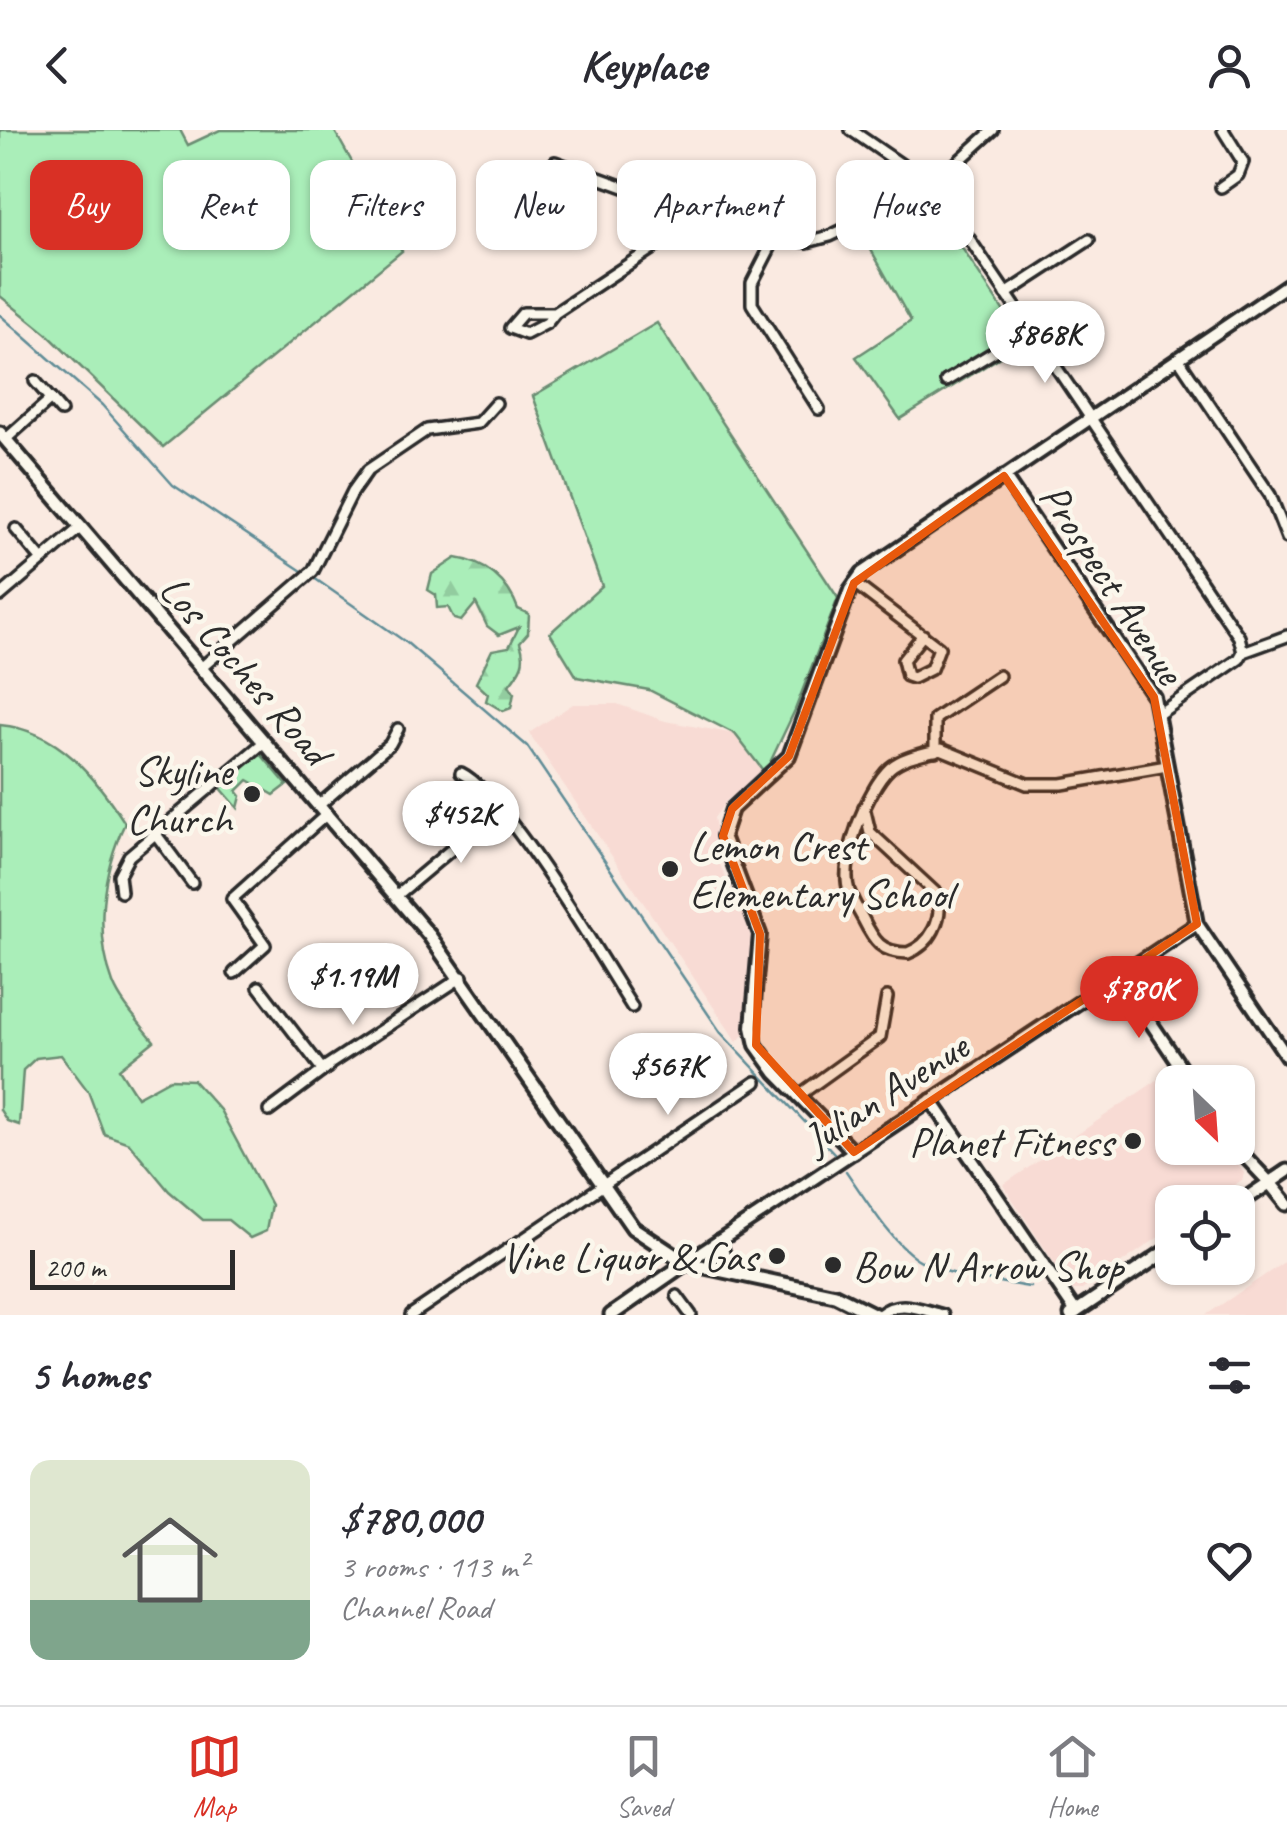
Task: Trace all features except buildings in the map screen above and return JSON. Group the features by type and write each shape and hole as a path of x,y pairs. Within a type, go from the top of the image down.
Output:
{"main road":[{"name":"Los Coches Road","path":"2,436 462,977 603,1186 640,1234 686,1263 835,1294 877,1315"},
{"path":"1255,1192 1287,1171"},
{"path":"1270,1182 1287,1204"},
{"path":"720,1241 725,1262 740,1276"},
{"path":"1074,1314 1155,1259"},
{"name":"Julian Avenue","path":"611,1315 686,1263"}],"street":[{"path":"852,130 896,160"},
{"path":"960,160 993,130"},
{"path":"1221,186 1238,175 1243,162 1223,130"},
{"path":"1006,294 1089,240"},
{"path":"974,247 1239,637 1243,652"},
{"path":"555,313 522,313 510,328 526,334 547,323 555,313 650,250"},
{"path":"769,250 752,283 752,304 819,409"},
{"path":"854,1152 762,1057 753,1036 760,934 726,850 723,831 736,804 789,756 854,583 868,568 1287,285"},
{"path":"946,381 959,377 1030,330"},
{"path":"1178,358 1270,495 1287,538"},
{"path":"34,381 61,411"},
{"path":"2,436 51,398"},
{"path":"202,668 313,571 352,492 368,470 428,430 478,424 496,403"},
{"name":"Prospect Avenue","path":"1004,476 1160,713 1197,924 1287,1057"},
{"path":"0,596 81,528"},
{"path":"16,529 42,560"},
{"path":"854,583 923,635 939,648 937,661 914,678 907,676 903,660 923,635"},
{"path":"1160,713 1239,659 1243,652 1287,636"},
{"path":"935,750 935,720 999,676"},
{"path":"234,973 265,945 232,900 390,744 398,729"},
{"path":"121,892 122,866 155,833 263,743"},
{"path":"864,807 870,832 938,896 938,920 930,939 908,953 882,948 873,940 848,890 847,878 864,807 890,768 935,750 956,752 1004,778 1026,784 1062,784 1167,766"},
{"path":"462,773 492,800 632,1007"},
{"path":"396,896 452,849 476,814 492,800"},
{"path":"155,833 192,883"},
{"name":"Julian Avenue","path":"686,1263 1197,924"},
{"path":"1120,976 1180,1065"},
{"path":"269,1111 462,977"},
{"path":"259,987 318,1067 328,1067"},
{"path":"798,1096 880,1037 887,997"},
{"path":"411,1315 756,1082"},
{"path":"931,1100 1074,1314"},
{"path":"1254,1165 1270,1182"},
{"path":"678,1296 691,1315"},
{"name":"Los Coches Road","path":"877,1315 891,1304 900,1304 942,1315"}],"highlighted area":[{"path":"1004,476 1154,697 1197,924 854,1152 756,1045 760,934 723,836 732,809 789,756 854,583"}],"shaded area":[{"name":"Lemon Crest Elementary School","path":"573,704 617,704 665,721 735,734 765,773 727,800 714,818 721,854 715,854 750,930 753,953 745,1033 737,1042 529,733"},
{"path":"1155,1082 1155,1165 1238,1165 1244,1173 1234,1185 1155,1185 1155,1240 1082,1290 1072,1290 1003,1185"},
{"path":"1287,1260 1287,1315 1206,1315 1255,1285"}],"green space":[{"path":"0,130 180,130 188,145 220,130 334,130 351,160 310,160 310,250 402,251 163,447 47,334 0,296"},
{"path":"871,250 963,250 1024,342 900,419 856,357 911,321"},
{"path":"657,323 838,598 795,710 765,773 735,734 649,690 577,677 550,633 602,586 533,396"},
{"path":"456,558 494,574 518,609 529,614 528,633 520,642 522,665 509,685 514,693 511,708 503,711 486,701 488,694 476,683 492,650 509,647 519,627 499,635 487,626 476,603 461,621 454,619 448,607 437,608 436,595 428,590 432,574"},
{"path":"0,725 40,736 73,758 125,823 106,881 104,943 117,991 154,1041 119,1069 137,1097 170,1079 193,1080 220,1110 271,1205 266,1231 250,1238 228,1220 203,1220 169,1191 129,1143 104,1134 88,1091 61,1055 36,1058 23,1070 19,1125 7,1121 0,1110"},
{"path":"259,752 287,785 274,795 248,780 237,791 241,796 238,808 219,786"}],"waterway":[{"path":"0,315 102,405 173,485 302,571"},
{"path":"314,578 407,643 527,746 721,1033 834,1153"},
{"path":"846,1171 887,1229 919,1260 961,1275 1030,1287"}],"place":[{"name":"Skyline Church","path":"252,794"},
{"name":"Lemon Crest Elementary School","path":"670,869"},
{"name":"Planet Fitness","path":"1133,1141"},
{"name":"Vine Liquor & Gas","path":"777,1256"},
{"name":"Bow N Arrow Shop","path":"833,1265"}]}
